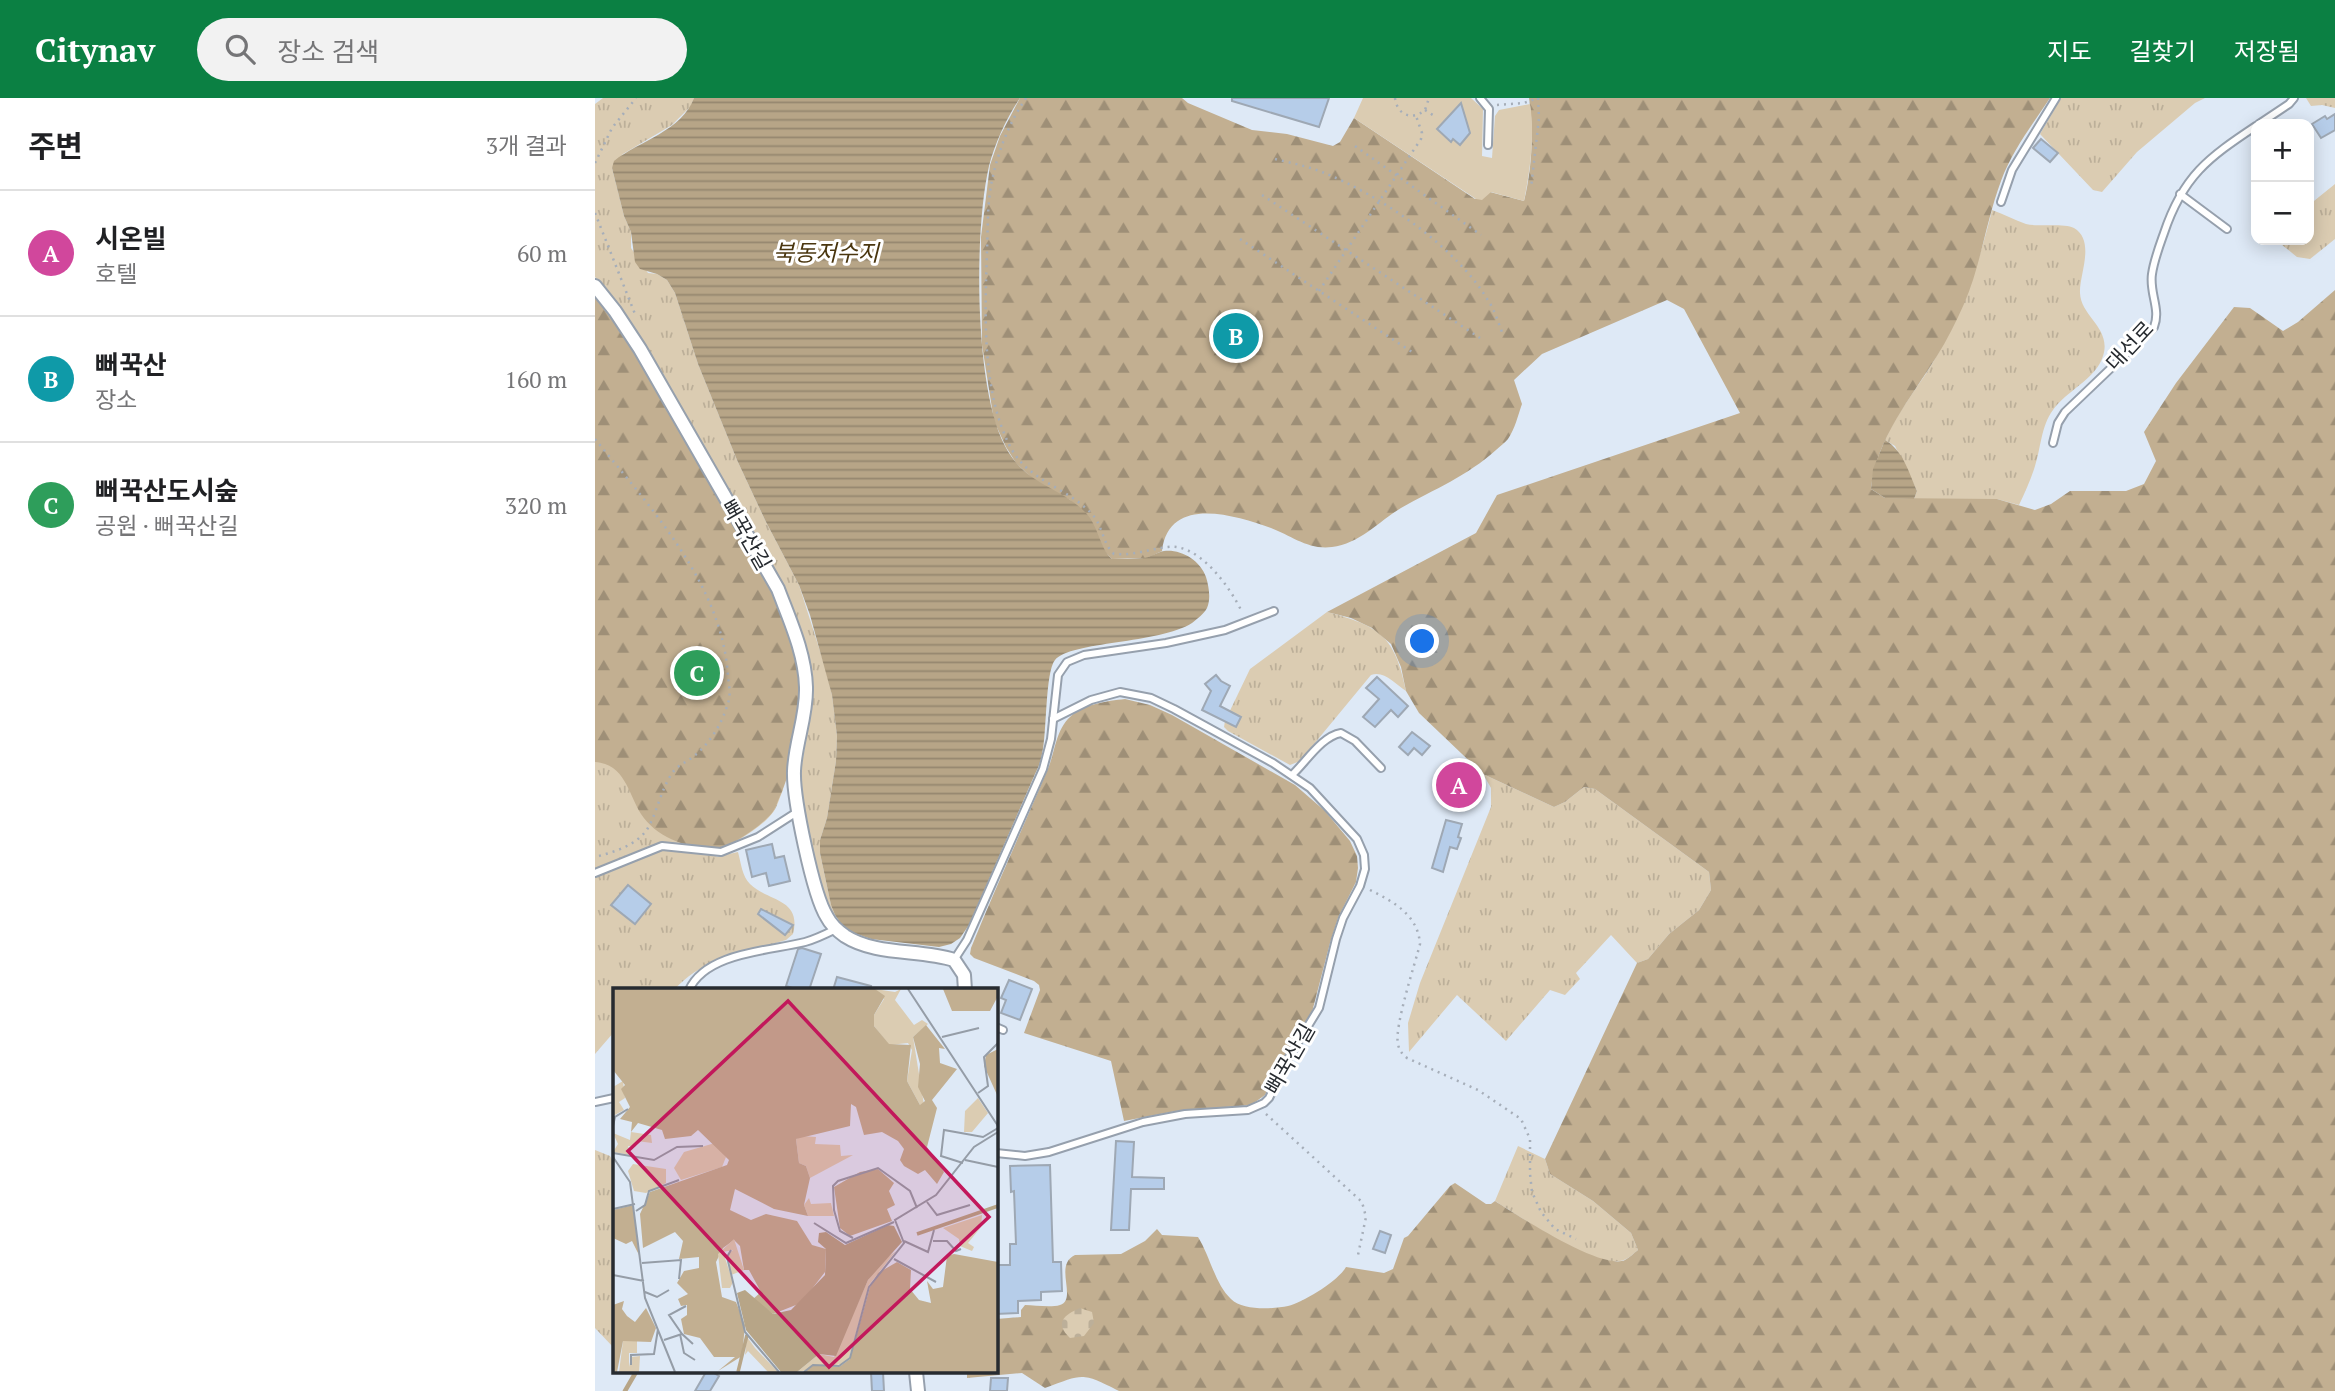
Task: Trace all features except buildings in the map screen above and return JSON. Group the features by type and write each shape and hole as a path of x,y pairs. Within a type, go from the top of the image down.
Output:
{"street":[{"name":"뻐꾹산길","path":"595,286 640,349 778,589 786,610 802,656 806,687 804,720 794,770 799,811 818,899 836,929"},
{"path":"836,929 862,944 954,960 964,975 965,988"}],"lane":[{"path":"1480,98 1489,109 1488,145"},
{"path":"2001,202 2012,170 2056,98"},
{"name":"대선로","path":"2266,119 2294,98"},
{"name":"대선로","path":"2053,443 2064,412 2154,327 2157,318 2151,278 2155,260 2171,213 2190,178 2220,150 2251,129"},
{"path":"2180,194 2227,229"},
{"path":"954,960 967,940 1043,769 1048,753 1061,668 1075,658 1225,631 1274,611"},
{"name":"뻐꾹산길","path":"997,1153 1025,1156 1049,1152 1143,1122 1185,1114 1248,1110 1260,1106 1269,1098 1289,1057 1319,1008 1336,939 1365,869 1364,855 1357,839 1310,788 1292,775 1174,709 1135,694 1121,692 1091,700 1053,719"},
{"path":"1292,775 1327,739 1341,733 1355,741 1381,768"},
{"path":"595,873 662,846 721,852 758,837 799,811"},
{"path":"690,988 700,974 716,964 771,947 805,942 836,929"},
{"path":"595,1102 613,1098"}],"path":[{"path":"595,163 612,128 636,98"},
{"path":"1026,98 1013,119 1000,152 992,179 988,220 987,353 995,405 1004,433 1014,454 1031,471 1070,495 1092,514 1103,531 1108,549 1114,554 1136,554 1170,546 1183,548 1217,573 1233,594 1248,623"},
{"path":"1395,98 1401,113 1411,116 1425,110 1429,98"},
{"path":"1487,106 1524,103 1538,98 1539,118 1531,188"},
{"path":"1425,110 1436,117"},
{"path":"1318,291 1422,136 1416,116"},
{"path":"1355,146 1481,235"},
{"path":"1275,159 1319,171 1353,185 1420,227 1473,279 1490,303 1502,332"},
{"path":"1262,195 1480,338"},
{"path":"1240,239 1412,352"},
{"path":"595,439 639,494 698,576 717,617 727,660 729,701 718,728 707,744 674,770 663,789 648,828 636,840 616,852 595,857"},
{"path":"1360,886 1408,914 1419,933 1420,944 1399,1026 1397,1043 1401,1053 1478,1090 1521,1119 1530,1139 1529,1174 1532,1192 1541,1212 1556,1230 1576,1239"},
{"path":"1260,1106 1274,1123 1362,1202 1366,1217 1358,1255"}],"green space":[{"path":"603,98 694,98 691,106 672,125 623,154 612,168 624,216 631,232 631,248 648,273 657,274 667,280 675,293 698,364 737,460 799,585 826,670 837,736 836,761 827,818 820,840 820,853 835,915 825,905 803,811 800,777 811,686 609,293 595,277 595,104"},
{"path":"1020,98 1182,98 1252,130 1287,134 1333,146 1340,142 1354,118 1475,199 1490,192 1524,201 1531,150 1529,98 2050,98 2023,138 2006,170 1996,196 1975,274 1958,317 1941,350 1887,436 1874,471 1871,489 1885,498 1997,499 2035,510 2051,504 2070,491 2126,491 2144,484 2156,461 2144,432 2176,383 2234,307 2250,308 2283,331 2298,322 2335,290 2335,1391 1119,1391 1082,1377 1045,1388 1022,1373 967,1378 967,1374 997,1374 997,1319 1021,1317 1021,1310 1025,1305 1052,1306 1065,1302 1066,1266 1075,1255 1121,1254 1145,1241 1157,1229 1162,1235 1198,1237 1225,1293 1236,1303 1258,1308 1288,1306 1303,1300 1328,1284 1346,1267 1384,1273 1393,1269 1404,1238 1455,1183 1486,1204 1495,1201 1560,1240 1598,1257 1614,1261 1625,1260 1638,1250 1631,1233 1593,1201 1550,1174 1545,1159 1637,963 1648,959 1669,934 1699,910 1711,890 1709,872 1595,789 1584,787 1554,807 1483,774 1419,713 1406,691 1401,667 1391,644 1372,628 1351,618 1327,612 1476,533 1497,495 1740,413 1684,309 1667,300 1542,354 1514,380 1522,404 1513,431 1505,442 1474,467 1401,508 1351,542 1332,547 1315,546 1239,518 1205,514 1190,516 1177,522 1167,533 1162,551 1147,558 1112,559 1070,500 1034,480 1016,463 994,421 982,345 981,237 990,165 1000,136"},
{"path":"1363,98 1471,98 1483,109 1482,156 1492,158 1495,116 1499,110 1530,104 1531,153 1524,201 1491,192 1482,200 1476,199 1354,118"},
{"path":"2061,98 2205,98 2195,103 2137,152 2102,192 2093,190 2040,134"},
{"path":"2306,98 2335,98 2335,108 2311,106"},
{"path":"2335,184 2335,239 2310,259 2297,257 2282,245 2314,245 2314,201"},
{"path":"1992,210 2026,224 2070,227 2081,234 2085,259 2080,293 2085,309 2103,338 2103,356 2088,378 2059,403 2049,416 2033,471 2019,505 1997,499 1914,499 1917,491 1895,446 1885,440 1948,335 1977,265"},
{"path":"595,295 783,790 769,817 716,857 738,852 747,881 757,890 788,907 794,922 793,934 786,940 712,963 676,988 613,988 613,1033 595,1054"},
{"path":"595,295 646,368 756,562 781,612 797,655 800,674 798,727 781,794 773,811 761,824 721,847 704,848 683,844 655,829 641,814 619,774 605,764 595,762"},
{"path":"1327,612 1360,623 1382,636 1396,657 1406,691 1385,676 1371,675 1300,761 1290,765 1228,731 1224,727 1225,721 1250,669"},
{"path":"1125,699 1150,705 1172,715 1295,785 1325,811 1350,841 1357,856 1356,882 1338,918 1311,1016 1292,1044 1265,1095 1251,1105 1176,1111 1124,1121 1111,1061 1024,1033 1040,990 1039,985 970,954 1065,723 1088,706"},
{"path":"1483,774 1554,807 1584,787 1595,789 1709,872 1711,890 1699,910 1669,934 1648,959 1637,963 1611,935 1576,973 1580,979 1565,995 1550,990 1506,1041 1457,995 1409,1052 1408,1023 1420,983 1491,807 1491,788"},
{"path":"1518,1146 1545,1159 1550,1174 1593,1201 1631,1233 1638,1250 1620,1261 1607,1261 1592,1256 1556,1239 1495,1201"},
{"path":"595,1150 610,1156 613,1161 613,1347 595,1328"},
{"path":"1080,1308 1092,1312 1094,1323 1084,1336 1070,1338 1063,1328 1063,1320"}],"water":[{"name":"북동저수지","path":"694,98 1020,98 1002,130 989,166 984,194 979,267 982,349 987,387 1005,446 1023,469 1086,513 1112,559 1144,558 1164,551 1177,552 1195,561 1206,577 1209,593 1207,608 1192,623 1159,635 1079,649 1055,660 1049,677 1042,757 969,925 960,938 951,944 939,947 871,939 842,925 835,915 820,853 820,840 827,818 837,736 832,695 810,615 799,585 737,460 698,364 675,293 667,280 640,269 635,262 631,232 624,216 612,168 614,161 670,127 680,119"},
{"path":"1885,440 1905,463 1917,491 1914,499 1885,498 1871,489 1873,469"}],"waterway":[{"path":"625,1391 635,1374"}],"place":[{"name":"뻐꾹산","path":"1236,336"},
{"name":"뻐꾹산도시숲","path":"697,673"},
{"name":"시온빌","path":"1459,785"}]}
